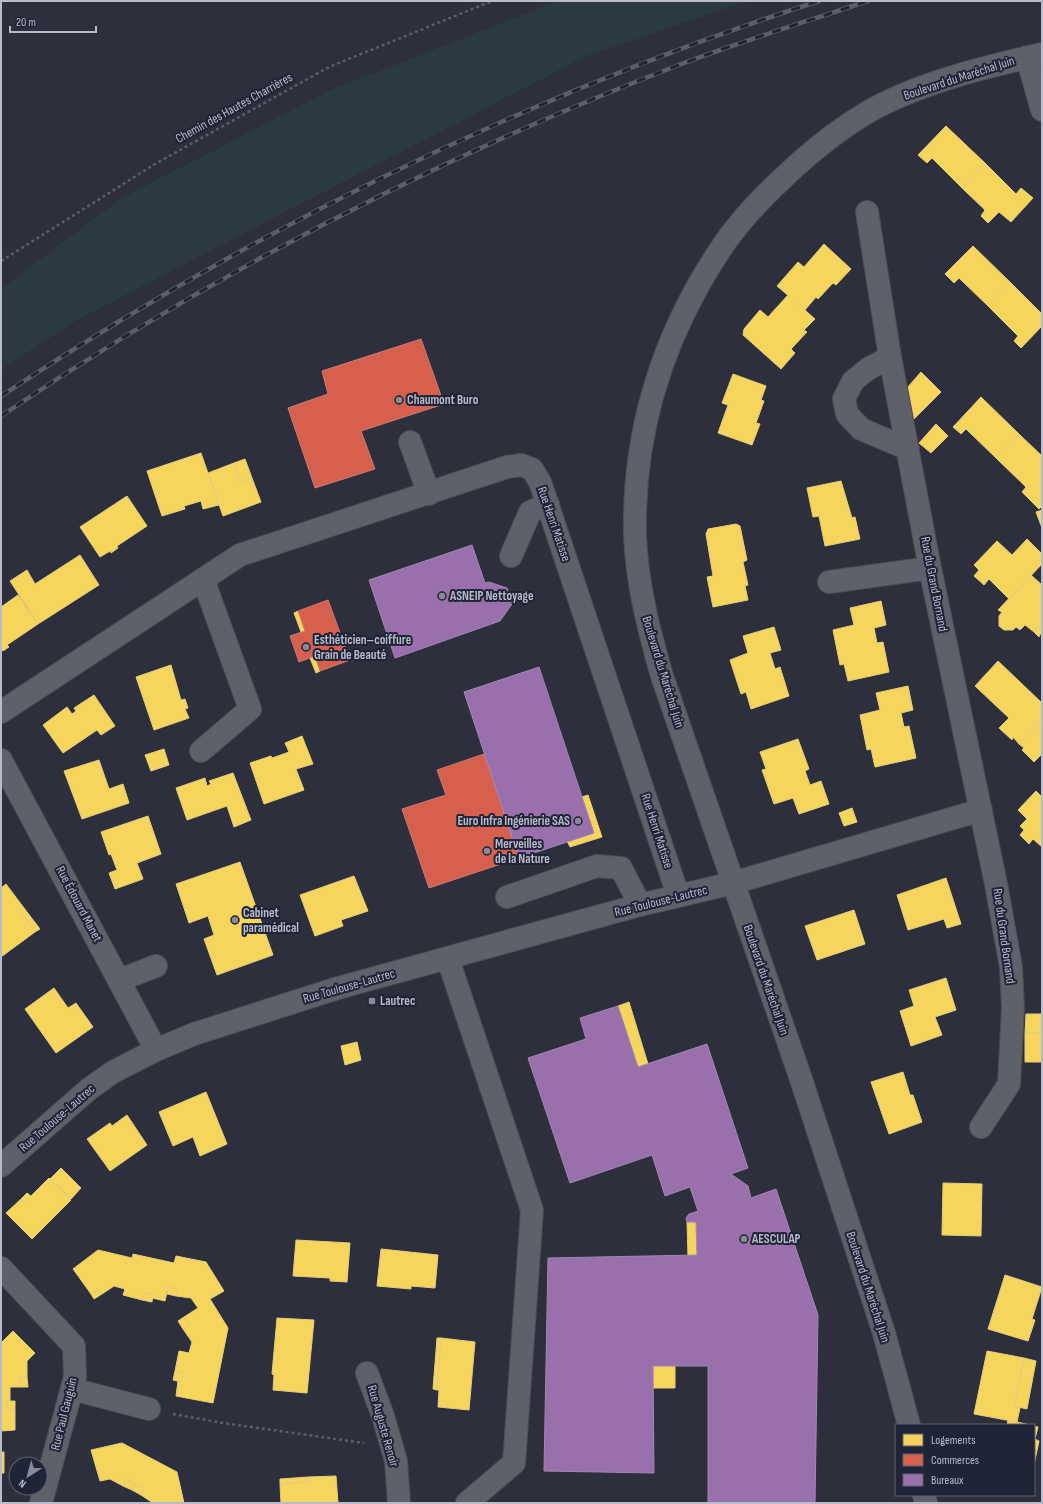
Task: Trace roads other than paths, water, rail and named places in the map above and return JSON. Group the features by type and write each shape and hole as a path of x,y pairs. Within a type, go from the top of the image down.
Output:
{"street":[{"path":"1035,55 1042,110"},
{"name":"Boulevard du Maréchal Juin","path":"909,1424 884,1332 801,1079 662,676 648,625 640,580 635,538 636,489 642,438 652,392 666,349 694,292 709,266 734,229 759,200 801,160 834,134 875,108 936,83 982,68 1035,55"},
{"name":"Rue du Grand Bornand","path":"868,212 890,358 930,568 981,810 1011,967 1013,1008 1009,1084 981,1128"},
{"path":"890,358 868,369 853,381 844,399 847,414 861,429 908,449"},
{"path":"410,442 428,494"},
{"name":"Rue Henri Matisse","path":"212,574 240,555 508,467 520,465 532,469 540,482 548,504 678,895"},
{"path":"511,556 530,512 548,504"},
{"path":"829,582 930,568"},
{"path":"1,712 212,574 250,709 201,751"},
{"name":"Rue Édouard Manet","path":"1,760 120,980 156,1050"},
{"path":"733,883 981,810"},
{"path":"507,897 598,866 622,868 640,905"},
{"name":"Rue Toulouse-Lautrec","path":"1,1166 90,1089 113,1072 156,1050 194,1034 338,988 640,905 733,883"},
{"path":"448,959 532,1210 514,1463 467,1503"},
{"path":"120,980 156,966"},
{"name":"Rue Paul Gauguin","path":"1,1268 74,1346 75,1378 48,1499"},
{"name":"Rue Auguste Renoir","path":"368,1373 396,1461 399,1503"},
{"path":"72,1389 149,1409"}],"railway":[{"path":"1,396 97,335 195,277 295,222 396,171 500,123 605,78 711,38 819,1"},
{"path":"1,416 80,364 161,315 326,223 410,181 583,103 671,68 868,1"}],"place":[{"name":"Chaumont Buro","path":"399,400"},
{"name":"ASNEIP Nettoyage","path":"442,596"},
{"name":"Esthéticien–coiffure Grain de Beauté","path":"306,647"},
{"name":"Euro Infra Ingénierie SAS","path":"578,821"},
{"name":"Merveilles de la Nature","path":"487,851"},
{"name":"Cabinet paramédical","path":"235,920"},
{"name":"Lautrec","path":"372,1001"},
{"name":"AESCULAP","path":"744,1239"}]}
